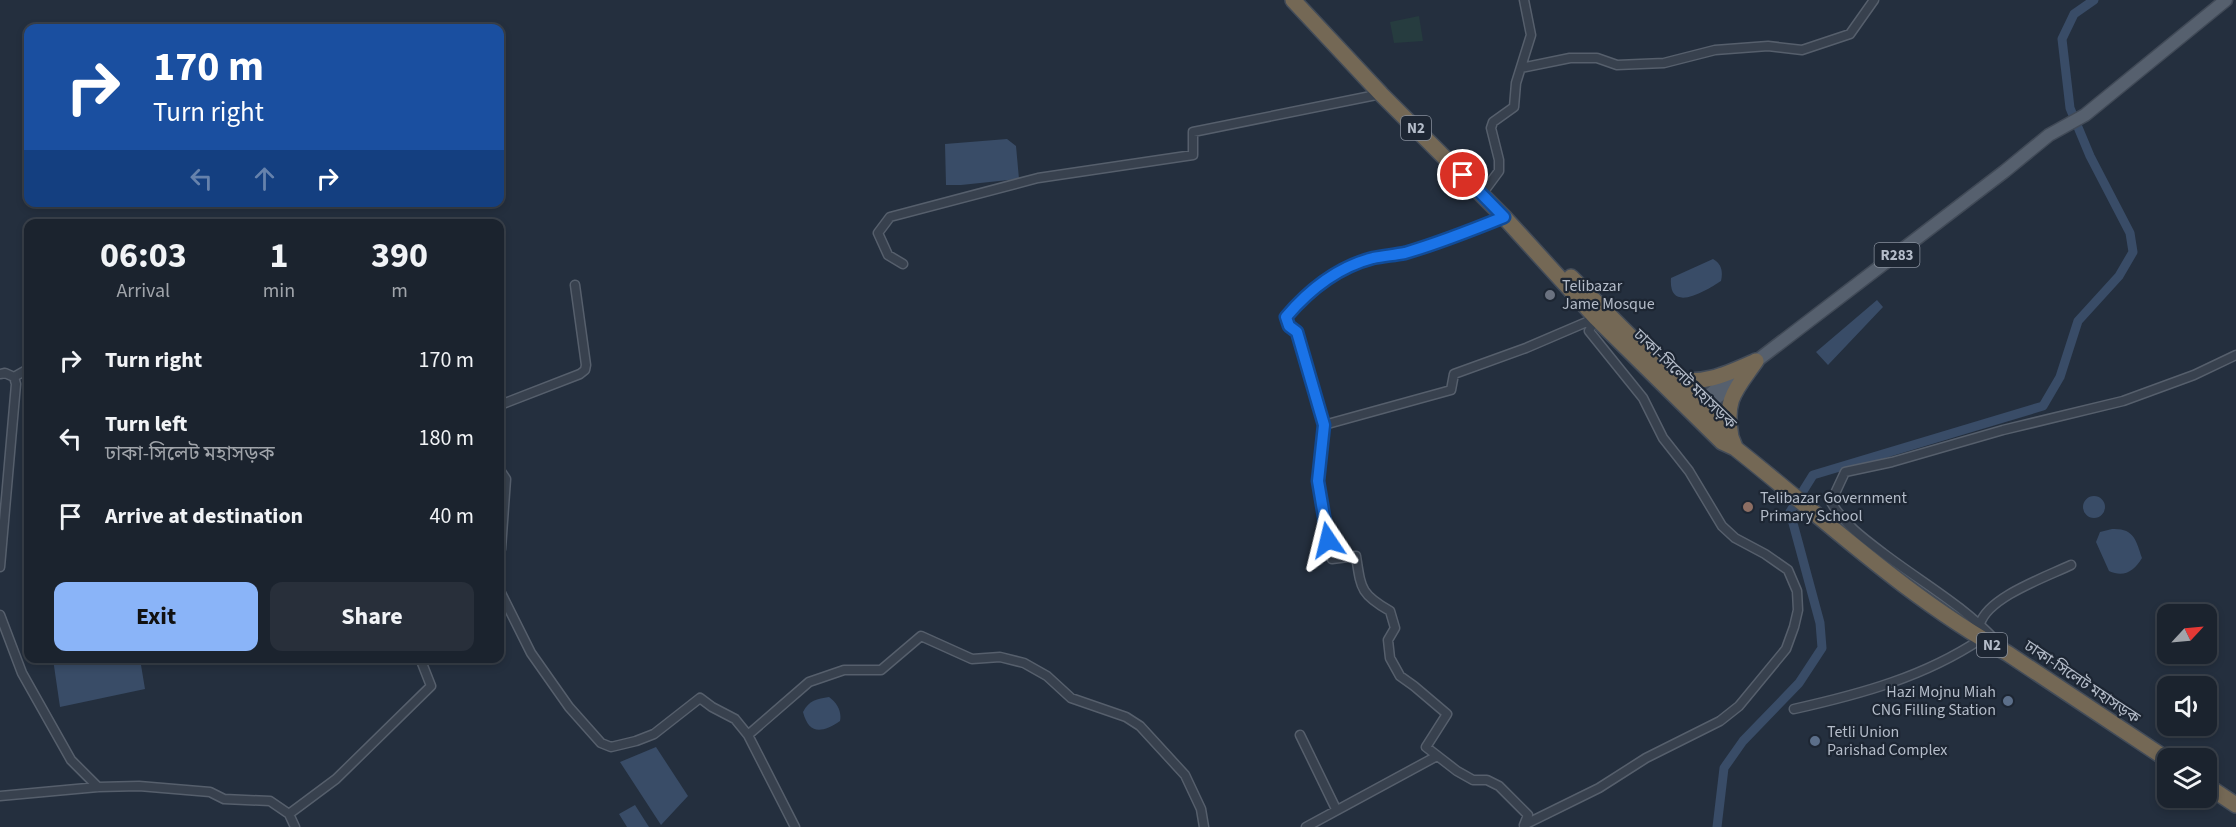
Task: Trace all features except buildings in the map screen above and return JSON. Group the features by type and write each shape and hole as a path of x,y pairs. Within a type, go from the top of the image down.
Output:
{"highway":[{"name":"ঢাকা-সিলেট মহাসড়ক","path":"1293,0 1381,94 1540,254 1596,318 1682,404 1700,415 1733,442 1751,460 1897,580 1981,631 2007,653 2157,753"},
{"path":"1540,254 1563,269 1672,378 1700,415"},
{"name":"R283","path":"1672,378 1683,382 1703,381 1756,361"},
{"name":"R283","path":"1733,442 1727,416 1729,403 1756,361"},
{"path":"2217,792 2236,805"}],"main road":[{"name":"R283","path":"1700,415 1707,406 1737,382 1743,372 1756,361 2049,135 2085,115 2226,0"}],"street":[{"path":"1482,194 1499,171 1499,160 1491,128 1493,122 1514,107 1516,83 1532,35 1524,0"},
{"path":"1521,68 1570,58 1597,58 1617,65 1664,63 1715,50 1768,46 1802,50 1850,34 1874,0"},
{"path":"903,264 888,255 878,233 890,217 1038,178 1193,155 1193,132 1381,94"},
{"path":"1504,217 1413,250 1357,263 1342,270 1300,301 1286,317 1289,326 1297,332 1324,425 1318,481 1332,559 1356,556 1361,589 1377,603 1390,610 1395,628 1388,640 1390,658 1400,676 1447,714 1426,747 1473,780 1487,780 1500,786 1528,815 1524,825 1599,788 1646,759 1720,721 1739,706 1786,649 1798,610 1797,591 1788,570 1765,554 1735,538 1722,526 1689,471 1663,438 1643,398 1589,331 1596,318"},
{"path":"504,403 585,370 575,285"},
{"path":"1324,425 1451,390 1454,374 1527,348 1596,318"},
{"path":"1981,631 1841,519 1831,502 1845,472 1893,462 2003,430 2123,401 2194,375 2236,355"},
{"path":"14,377 24,371"},
{"path":"0,374 5,373 14,377"},
{"path":"0,567 10,472 16,384 14,377"},
{"path":"504,476 506,479 504,503"},
{"path":"1794,709 1852,696 1903,680 1953,657 1981,631 1983,615 1998,600 2071,565"},
{"path":"504,599 531,653 569,707 601,743 611,747 654,734 700,698 712,707 735,718 748,735 795,827"},
{"path":"0,615 22,673 71,760 98,787"},
{"path":"748,735 808,682 844,670 881,670 921,636 972,659 1000,657 1024,663 1047,676 1071,698 1126,717 1140,726 1185,776 1201,809 1204,827"},
{"path":"289,814 336,779 431,686 422,663"},
{"path":"1300,735 1336,809"},
{"path":"1306,827 1437,756"},
{"path":"0,796 98,787 139,786 210,792 224,799 270,801 289,814 295,827"}],"green space":[{"path":"1419,16 1423,41 1394,43 1390,22"}],"water":[{"path":"1007,139 1016,146 1019,179 946,185 945,144"},
{"path":"1713,259 1721,268 1721,281 1690,297 1682,298 1676,295 1672,289 1671,278"},
{"path":"1877,300 1883,307 1828,365 1816,352"},
{"path":"2094,496 2102,499 2105,507 2102,515 2094,518 2086,515 2083,507 2086,499"},
{"path":"2112,529 2130,533 2136,541 2142,558 2128,572 2119,574 2109,571 2096,542 2100,532"},
{"path":"54,663 141,663 145,689 60,707"},
{"path":"829,697 838,708 840,721 817,730 809,725 803,712 817,699"},
{"path":"656,747 688,796 661,825 620,762"},
{"path":"635,805 649,827 627,827 619,814"}],"waterway":[{"path":"1717,827 1724,768 1743,741 1799,683 1822,648 1820,623 1790,512 1813,475 2043,406 2060,377 2078,321 2119,276 2133,252 2130,233 2090,156 2070,108 2062,39 2074,14 2094,0"}],"place":[{"name":"Telibazar Jame Mosque","path":"1550,295"},
{"name":"Telibazar Government Primary School","path":"1748,507"},
{"name":"Hazi Mojnu Miah CNG Filling Station","path":"2008,701"},
{"name":"Tetli Union Parishad Complex","path":"1815,741"}],"route":[{"path":"1328,540 1318,481 1324,425 1297,332 1289,326 1286,317 1315,288 1357,263 1403,253 1442,241 1504,217 1463,175"}]}
